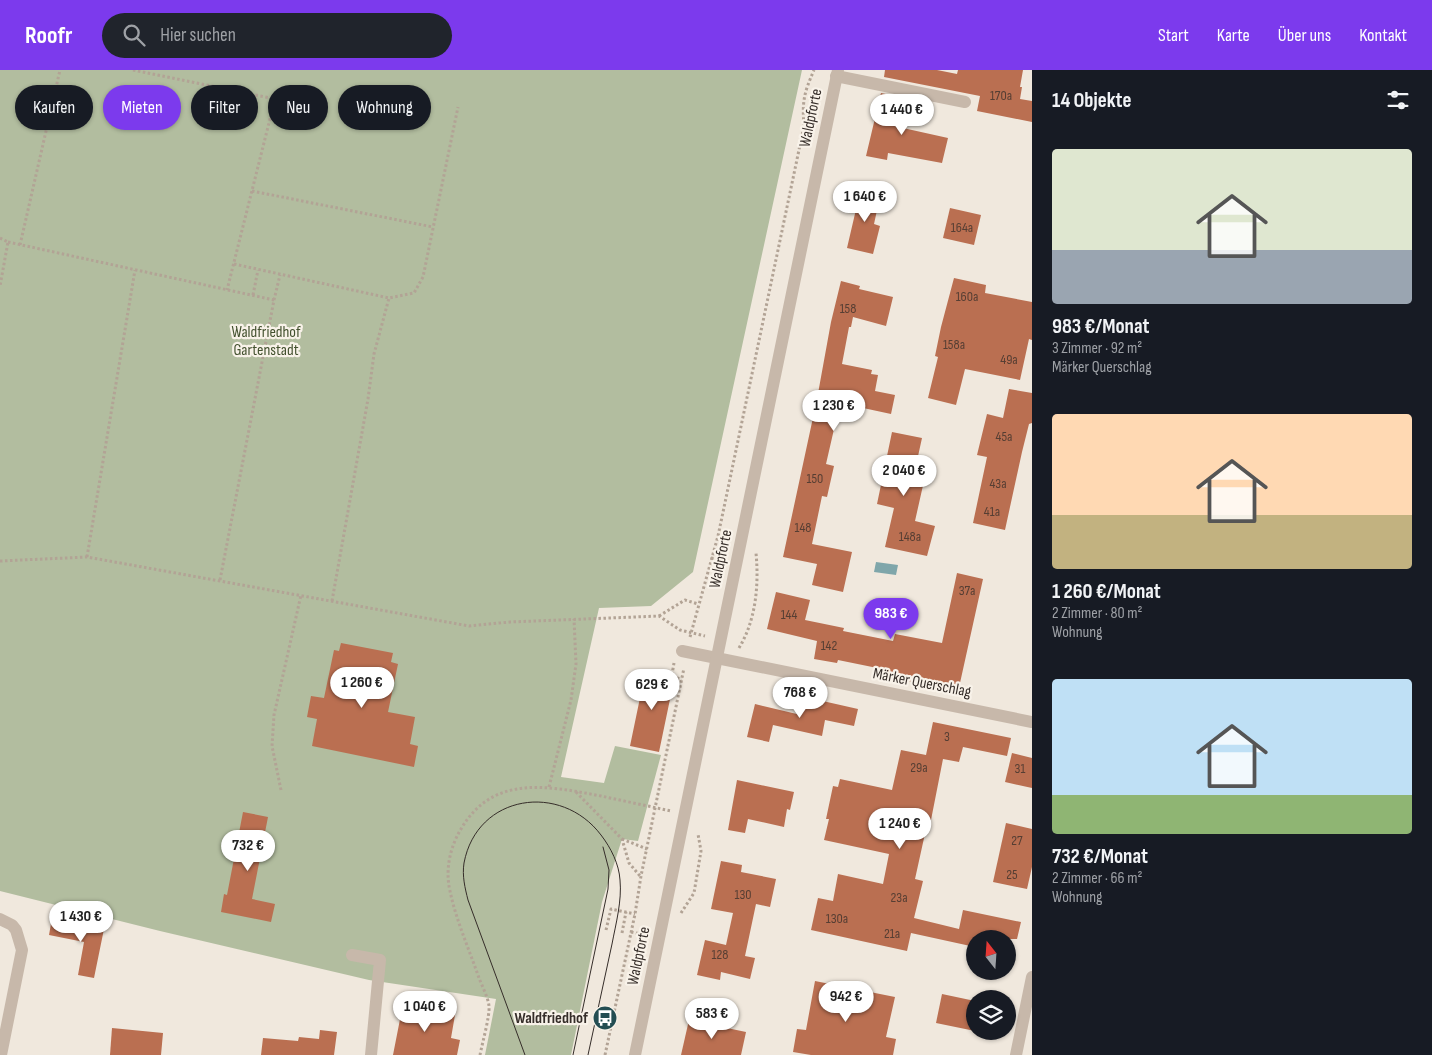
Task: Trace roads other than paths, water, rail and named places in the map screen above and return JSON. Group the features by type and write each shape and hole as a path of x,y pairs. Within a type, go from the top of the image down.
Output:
{"street":[{"path":"837,73 965,102"},
{"name":"Waldpforte","path":"635,1055 837,73"},
{"name":"Märker Querschlag","path":"685,651 1032,722"},
{"path":"0,919 12,925 16,930 22,950 1,1055"},
{"path":"352,955 380,960 371,1055"},
{"path":"1016,1055 1032,977"}],"water":[{"path":"876,562 898,565 896,575 874,572"}],"tram line":[{"path":"525,1055 468,900 463,868 472,840 485,822 503,810 522,803 544,802 565,807 584,818 608,845 614,856 619,874 620,896 618,912 588,1055"},
{"path":"573,1055 608,889 609,870 603,847"}],"place":[{"name":"Waldfriedhof","path":"605,1018"}],"park label":[{"name":"Waldfriedhof Gartenstadt","path":"266,341"}]}
